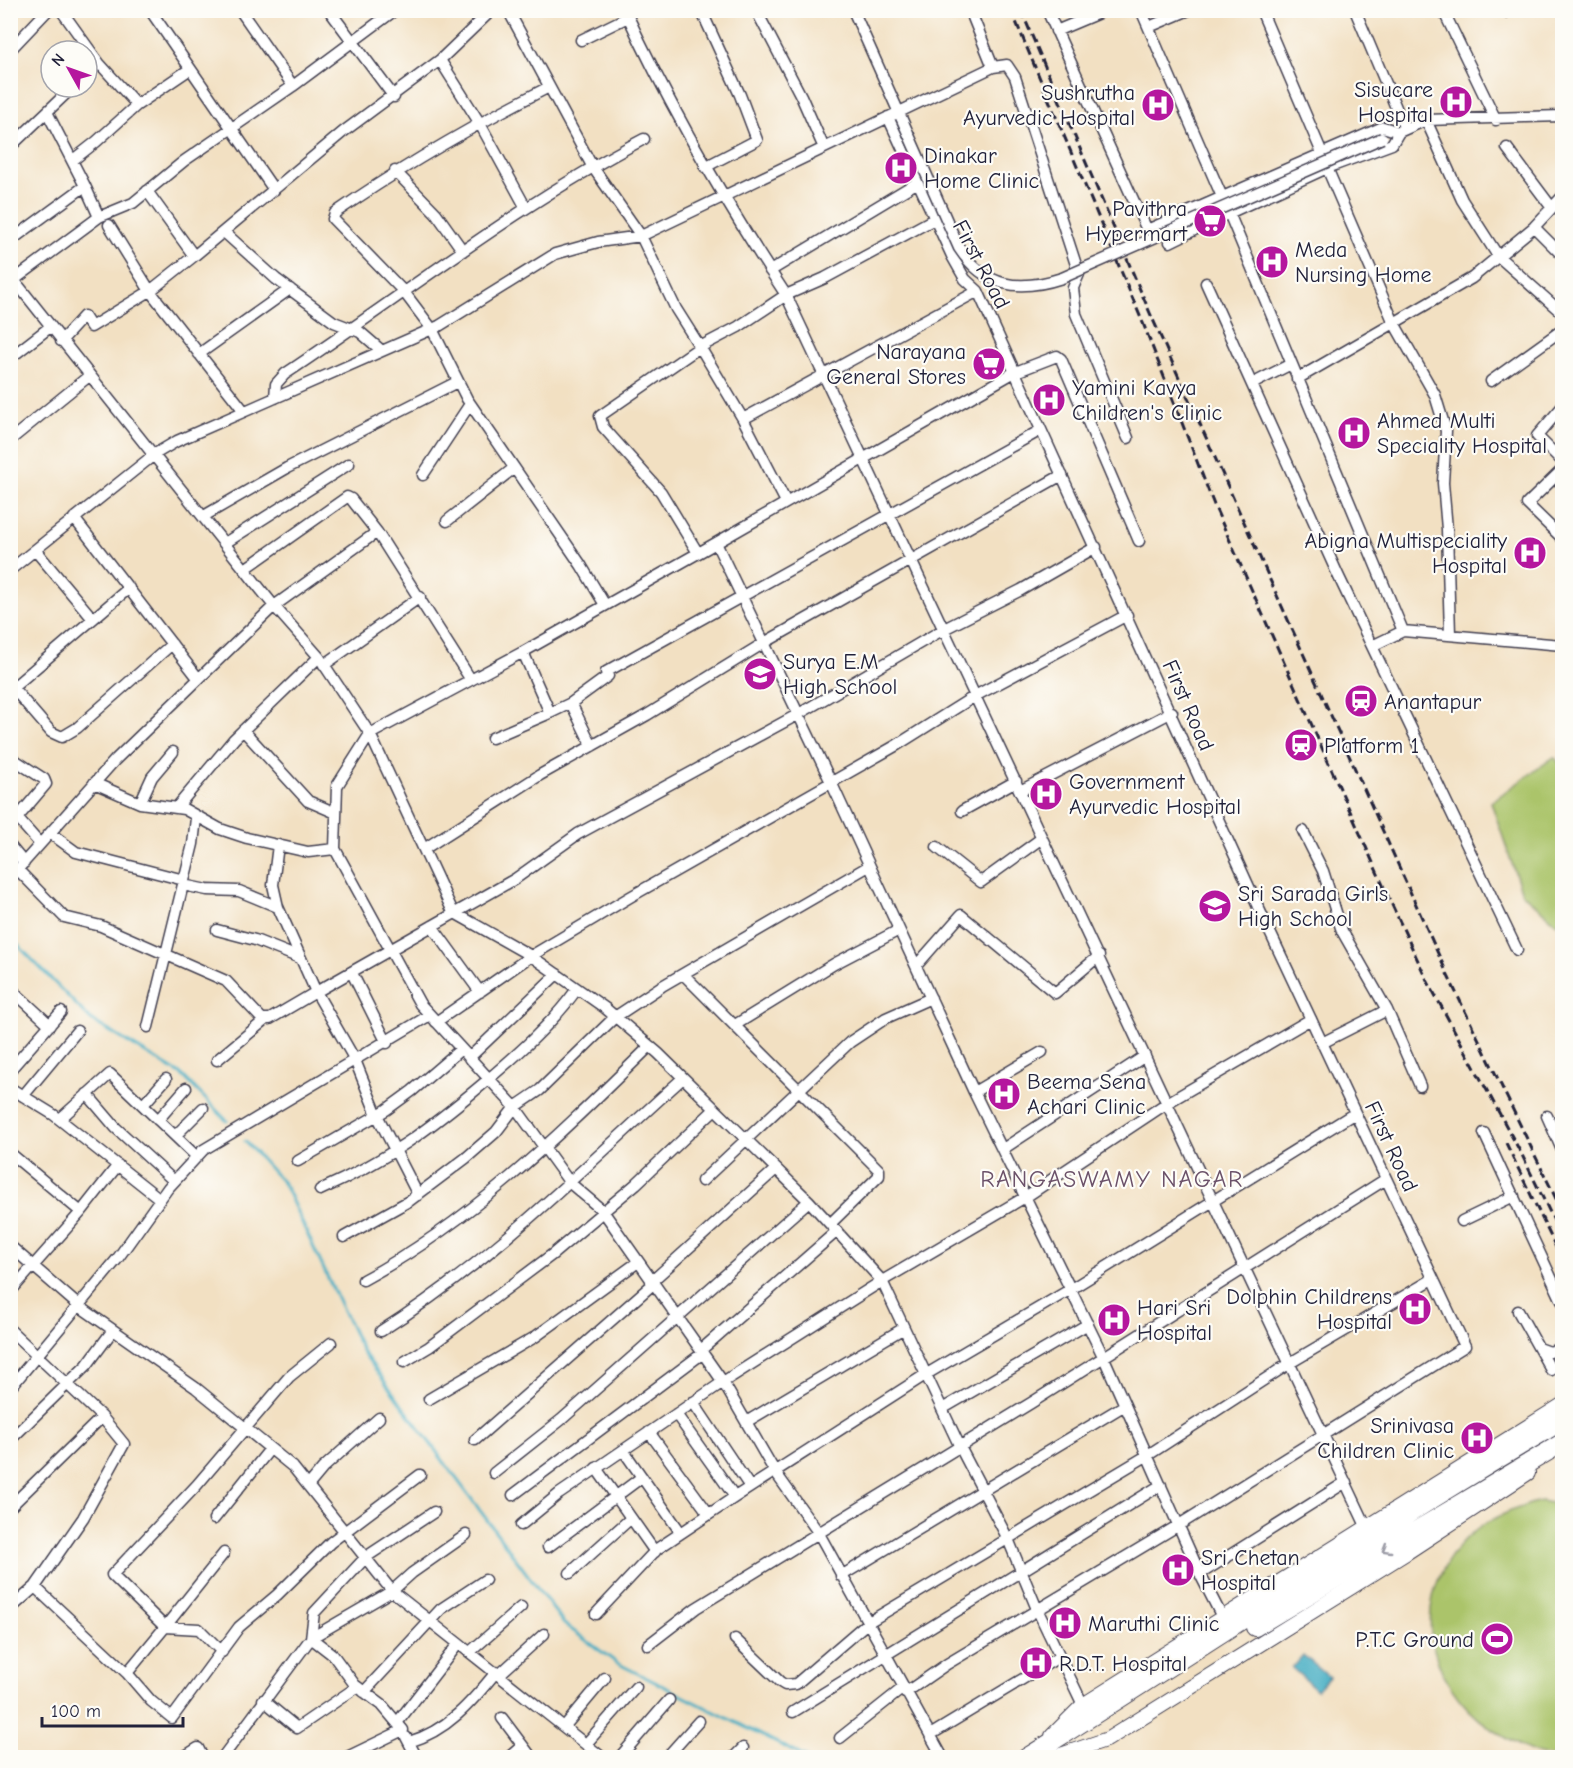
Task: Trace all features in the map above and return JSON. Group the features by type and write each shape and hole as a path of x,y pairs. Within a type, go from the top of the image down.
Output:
{"highway":[{"path":"1200,1655 1357,1546 1563,1421"},
{"path":"1041,1756 1200,1655 1563,1443"}],"street":[{"path":"10,50 48,10"},
{"path":"61,10 82,39"},
{"path":"150,10 274,190"},
{"path":"240,10 293,86"},
{"path":"329,10 394,97"},
{"path":"395,10 293,86 230,127 133,203 99,217 12,277 274,606 322,661 370,734 453,912 531,956 615,1017 650,1046 809,1201 882,1281 960,1447 1008,1539 1037,1609 1083,1705"},
{"path":"61,341 84,316 92,327 150,291 343,132 394,97 440,60 492,10"},
{"path":"508,10 592,166 641,236 676,309 743,419 786,502"},
{"path":"701,10 757,140 705,167"},
{"path":"756,10 801,96 824,148"},
{"path":"853,10 893,114 908,133 959,248 970,265 998,282 1021,286 1038,286 1062,278 1426,120 1496,120 1563,116"},
{"path":"970,10 993,67"},
{"path":"1047,10 1147,230 1383,127 1402,130"},
{"path":"1056,31 1106,10"},
{"path":"1141,10 1229,213 1403,632"},
{"path":"1149,27 1189,10"},
{"path":"1262,10 1322,153"},
{"path":"1355,10 1402,130"},
{"path":"1443,10 1496,120"},
{"path":"581,40 626,14 721,196 786,296 912,558 1367,1528"},
{"path":"440,60 479,122 526,208"},
{"path":"99,63 137,105"},
{"path":"10,570 155,454 177,441 432,329 555,254 598,242 641,236 993,67 1007,65 1015,77 1078,274 1073,288 1076,314 1128,438"},
{"path":"73,160 137,105 190,69"},
{"path":"548,88 479,122 395,171 335,213 333,219 404,292 432,329 470,404 581,565 605,605"},
{"path":"10,147 61,99"},
{"path":"47,112 73,160 99,217"},
{"name":"First Road","path":"893,114 918,182 965,279 978,291 1322,1043 1465,1346 1324,1435"},
{"path":"1426,120 1462,200 1498,256 1563,313"},
{"path":"1170,242 1327,168 1392,144 1402,130"},
{"path":"275,398 276,384 285,374 526,208 592,166 644,139"},
{"path":"1507,148 1552,208"},
{"path":"1327,168 1394,323 1436,395 1446,431 1443,483 1447,529 1450,635"},
{"path":"395,171 436,213 463,251"},
{"path":"770,270 918,182"},
{"path":"10,241 85,186"},
{"path":"147,191 194,256"},
{"path":"1297,379 1472,278 1534,227 1563,197"},
{"path":"698,553 661,492 603,428 600,416 700,347 738,327 786,296 825,278 936,218"},
{"path":"109,225 150,291 244,411"},
{"path":"1534,227 1563,255"},
{"path":"224,232 290,289 334,322 352,328 382,351"},
{"path":"1206,283 1372,646 1517,950"},
{"path":"199,354 290,289"},
{"path":"743,419 978,291"},
{"path":"10,358 50,327"},
{"path":"1491,381 1563,330"},
{"path":"943,1758 818,1532 775,1472 723,1382 603,1211 570,1183 515,1107 420,1004 335,849 337,786 370,734 523,652 1014,373 1059,357 1139,541"},
{"path":"1252,384 1291,364"},
{"path":"10,440 89,376"},
{"path":"204,516 287,468 457,381"},
{"path":"423,475 470,404"},
{"path":"1563,407 1537,436 1563,461"},
{"path":"492,738 571,703 607,674 742,595 1041,430"},
{"path":"225,543 350,464"},
{"path":"447,521 514,468"},
{"path":"1563,470 1527,504 1563,538"},
{"path":"424,849 764,643 1062,476"},
{"path":"245,569 347,497 377,532 471,680"},
{"path":"74,518 198,678"},
{"path":"15,872 94,783 198,678 274,606 377,532"},
{"path":"716,543 831,782 974,1092 1088,1324 1200,1574 1223,1619"},
{"path":"217,1060 265,1020 352,973 453,912 515,879 578,834 797,715 944,629 1021,590 1096,547"},
{"path":"35,550 93,619"},
{"path":"129,588 12,689 51,732 62,737 77,728 172,644"},
{"path":"177,807 243,730 322,661 420,597"},
{"path":"10,1388 80,1306 174,1182 197,1157 222,1137 355,1060 480,992 531,956 897,745 975,696 1127,615"},
{"path":"1372,646 1403,632 1562,644"},
{"path":"523,652 550,713"},
{"path":"571,703 592,746"},
{"path":"962,811 1172,712"},
{"path":"243,730 308,801 336,813"},
{"path":"140,803 153,777 173,752"},
{"path":"10,757 44,780 46,784 14,813 40,844"},
{"path":"94,783 140,803 177,807 220,829 278,845 308,852 335,849"},
{"path":"148,1028 196,818"},
{"path":"1304,831 1327,881 1342,931 1388,1010 1420,1086"},
{"path":"50,833 76,852 207,890 239,891 278,908"},
{"path":"937,847 981,882 1042,838"},
{"path":"278,845 273,885 278,908 316,993 355,1060 377,1114 418,1195"},
{"path":"10,846 15,872 64,917 95,924 231,983 256,1014 265,1020"},
{"path":"344,1237 418,1195 496,1132 515,1107 540,1090 615,1017 683,974 869,866"},
{"path":"916,966 962,915 1055,993 1099,956"},
{"path":"432,926 480,992"},
{"path":"217,930 255,940 300,958"},
{"path":"735,1025 843,958 899,930"},
{"path":"352,973 387,1043"},
{"path":"470,1058 557,974"},
{"path":"513,1495 702,1352 834,1227 881,1173 800,1088 683,974"},
{"path":"10,988 50,1025"},
{"path":"320,1190 396,1152 425,1132 540,1033 577,989"},
{"path":"702,1181 862,1032 931,998"},
{"path":"1322,1043 1388,1010"},
{"path":"10,1070 61,1012"},
{"path":"521,1525 597,1468 723,1382 882,1281 1027,1196 1167,1103 1311,1019"},
{"path":"23,1096 77,1031"},
{"path":"363,1280 433,1239 545,1148 650,1046"},
{"path":"298,1161 412,1091 461,1048"},
{"path":"974,1092 1041,1052"},
{"path":"1003,1149 1145,1056"},
{"path":"60,1119 110,1074 197,1157"},
{"path":"381,1331 468,1272 570,1183 683,1078"},
{"path":"143,1105 166,1079"},
{"path":"10,1088 60,1119 160,1199"},
{"path":"158,1119 186,1088"},
{"path":"87,1094 116,1128 174,1182"},
{"path":"175,1136 203,1108"},
{"path":"404,1362 429,1347 517,1282 603,1211 715,1109"},
{"path":"596,1614 655,1552 709,1514 926,1375 1071,1289 1355,1113"},
{"path":"1547,1116 1563,1150"},
{"path":"1484,1133 1563,1301"},
{"path":"10,1153 81,1212"},
{"path":"10,1292 81,1212 118,1166"},
{"path":"475,1440 776,1169"},
{"path":"648,1645 696,1608 1104,1358 1386,1179"},
{"path":"1462,1221 1514,1196"},
{"path":"494,1473 561,1420 676,1316 809,1201"},
{"path":"10,1246 80,1306 196,1388 244,1430 293,1467 392,1591 603,1758"},
{"path":"429,1399 535,1337 638,1262"},
{"path":"735,1639 780,1682 785,1685 796,1684 867,1623 1008,1539 1047,1513 1148,1455 1290,1363 1433,1279"},
{"path":"1518,1311 1551,1370"},
{"path":"942,1409 1088,1324"},
{"path":"746,1422 904,1328"},
{"path":"10,1330 38,1354 102,1417 124,1444 83,1518 34,1587 10,1609"},
{"path":"10,1440 87,1365 113,1330"},
{"path":"222,1652 199,1629 165,1627 112,1575 197,1485 290,1377 331,1343"},
{"path":"1539,1348 1550,1352 1563,1348"},
{"path":"693,1402 750,1487"},
{"path":"842,1576 1125,1405"},
{"path":"1041,1756 1083,1705 1563,1405"},
{"path":"676,1413 735,1497"},
{"path":"10,1507 102,1417"},
{"path":"308,1486 323,1468 379,1418"},
{"path":"649,1432 709,1514"},
{"path":"840,1738 904,1690 1324,1435"},
{"path":"214,1519 245,1484 270,1449"},
{"path":"623,1450 681,1533"},
{"path":"1041,1756 1108,1739 1406,1553 1563,1450"},
{"path":"597,1468 630,1520 655,1552"},
{"path":"34,1587 127,1673 151,1701 172,1718 239,1627 277,1595 331,1542 420,1475"},
{"path":"548,1547 642,1477"},
{"path":"1200,1574 1346,1482"},
{"path":"793,1712 1161,1485"},
{"path":"311,1638 314,1613 366,1557 434,1512"},
{"path":"570,1573 630,1520"},
{"path":"222,1758 311,1638 392,1591 412,1573 466,1535"},
{"path":"127,1673 224,1552"},
{"path":"263,1700 297,1728 361,1689 441,1609 485,1580"},
{"path":"470,1652 521,1606"},
{"path":"409,1742 425,1737 451,1721 498,1673 544,1634"},
{"path":"311,1638 333,1655 361,1689 382,1705 400,1727 417,1758"},
{"path":"345,1758 400,1727 458,1644"},
{"path":"930,1735 1059,1657"},
{"path":"564,1727 605,1678"},
{"path":"586,1744 636,1687"},
{"path":"619,1758 669,1701"},
{"path":"502,1718 532,1758"},
{"path":"666,1758 699,1721"},
{"path":"508,1758 522,1746"},
{"path":"182,1758 198,1748 204,1758"},
{"path":"733,1758 743,1748"}],"green space":[{"path":"1554,757 1562,766 1562,923 1559,925 1522,893 1491,802"},
{"name":"P.T.C Ground","path":"1540,1501 1562,1505 1562,1757 1546,1756 1524,1748 1479,1719 1459,1698 1444,1675 1434,1649 1430,1623 1433,1596 1443,1569 1461,1544 1487,1522"}],"water":[{"path":"1303,1655 1329,1677 1317,1690 1292,1668"}],"waterway":[{"path":"10,937 91,1020 182,1075 227,1121"},
{"path":"245,1141 284,1184 362,1351 564,1624 617,1663 807,1758"}],"railway":[{"path":"1011,10 1143,323 1214,505 1386,892 1427,980 1522,1155 1562,1237"},
{"path":"1021,10 1150,313 1449,978 1562,1211"},
{"path":"1506,1143 1562,1260"}],"place":[{"name":"Sisucare Hospital","path":"1456,102"},
{"name":"Sushrutha Ayurvedic Hospital","path":"1158,105"},
{"name":"Dinakar Home Clinic","path":"901,168"},
{"name":"Pavithra Hypermart","path":"1210,221"},
{"name":"Meda Nursing Home","path":"1272,262"},
{"name":"Narayana General Stores","path":"989,364"},
{"name":"Yamini Kavya Children's Clinic","path":"1049,400"},
{"name":"Ahmed Multi Speciality Hospital","path":"1354,433"},
{"name":"Abigna Multispeciality Hospital","path":"1530,553"},
{"name":"Surya E.M High School","path":"760,674"},
{"name":"Anantapur","path":"1361,701"},
{"name":"Platform 1","path":"1301,745"},
{"name":"Government Ayurvedic Hospital","path":"1046,794"},
{"name":"Sri Sarada Girls High School","path":"1215,906"},
{"name":"Beema Sena Achari Clinic","path":"1004,1094"},
{"name":"Dolphin Childrens Hospital","path":"1415,1309"},
{"name":"Hari Sri Hospital","path":"1114,1320"},
{"name":"Srinivasa Children Clinic","path":"1477,1438"},
{"name":"Sri Chetan Hospital","path":"1178,1570"},
{"name":"Maruthi Clinic","path":"1065,1623"},
{"name":"P.T.C Ground","path":"1497,1639"},
{"name":"R.D.T. Hospital","path":"1036,1663"}],"district":[{"name":"RANGASWAMY NAGAR","path":"1112,1179"}]}
